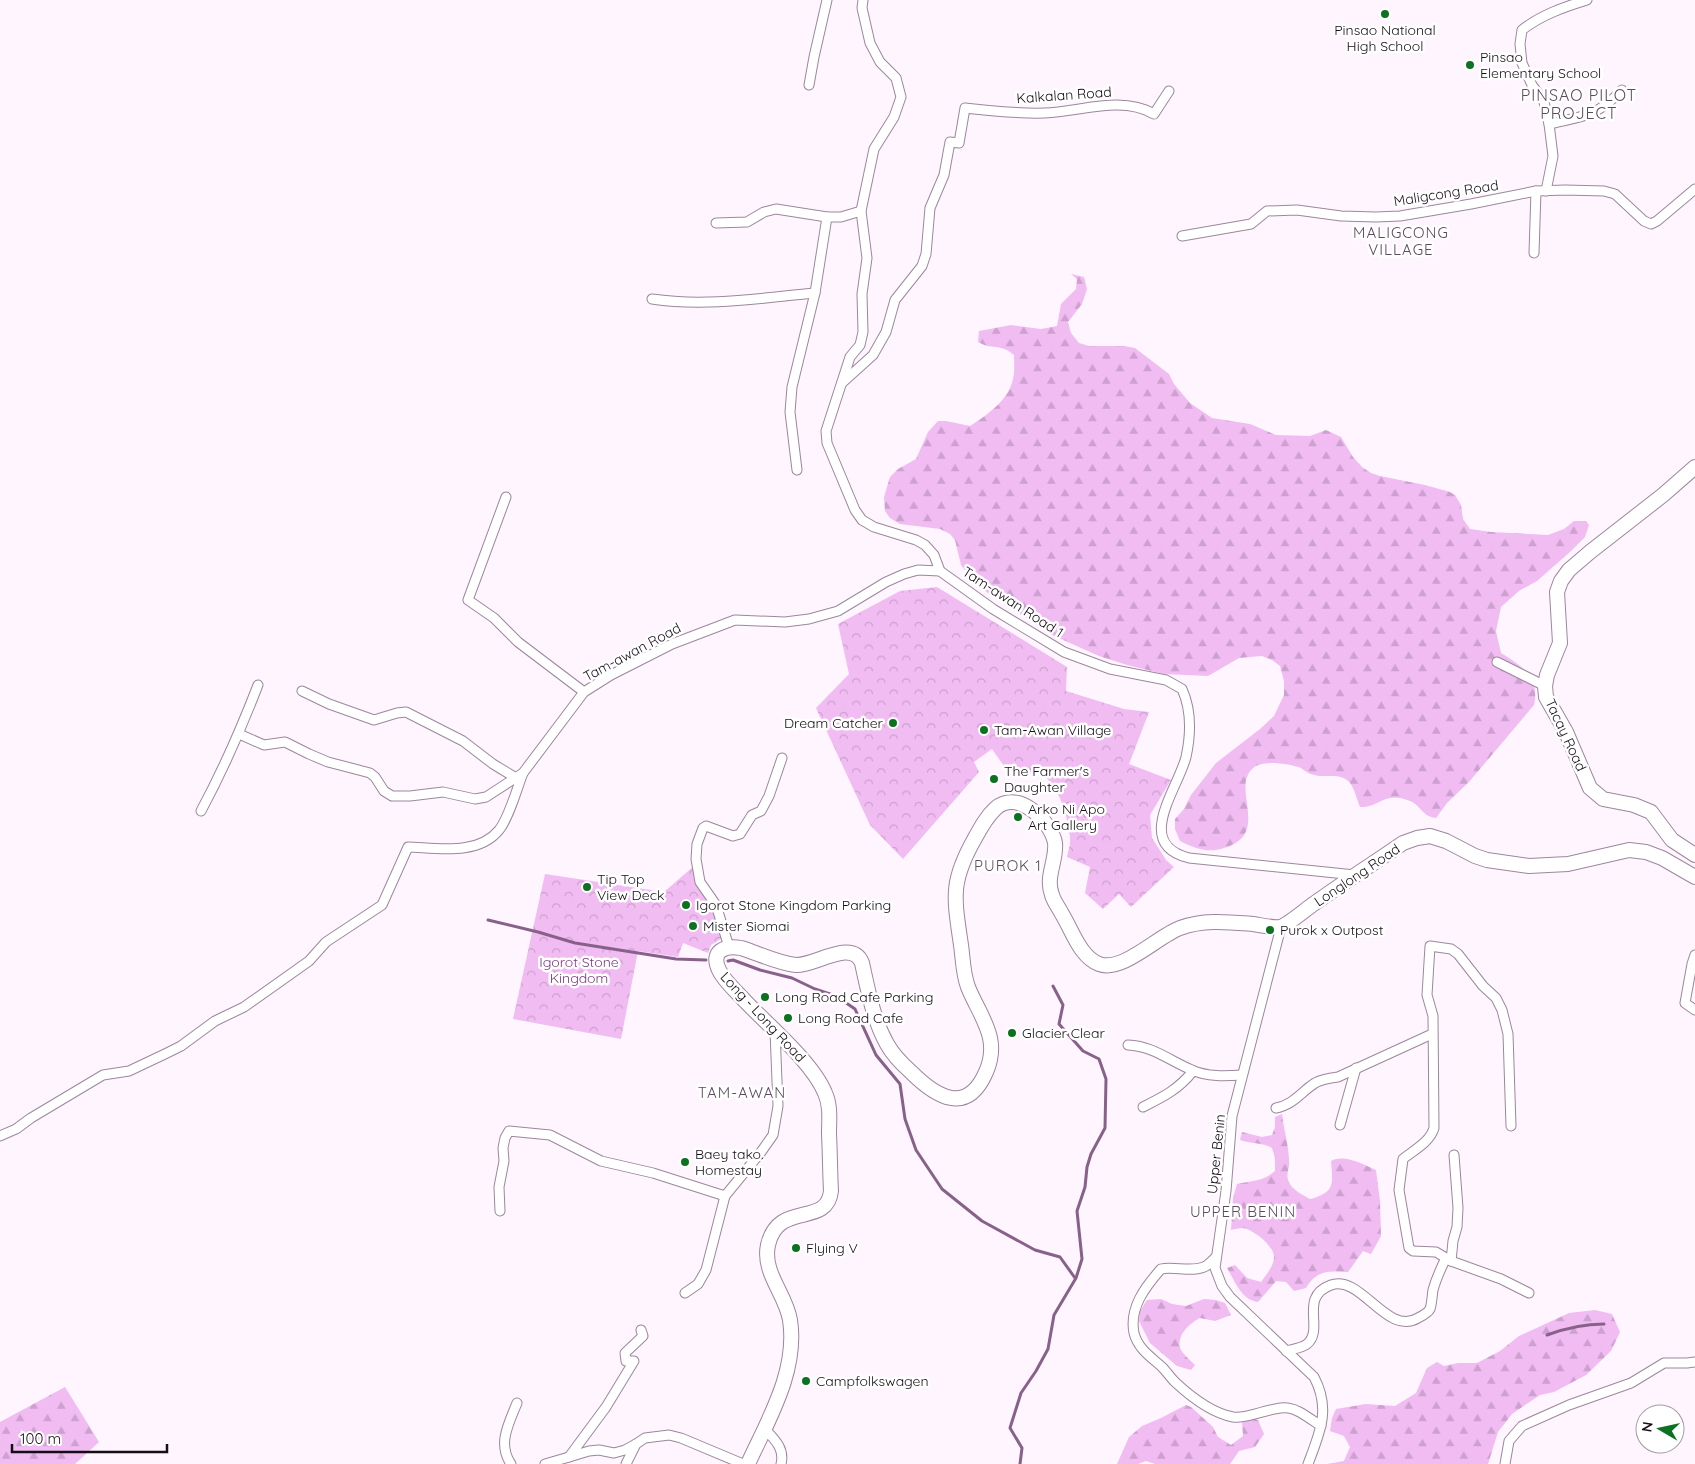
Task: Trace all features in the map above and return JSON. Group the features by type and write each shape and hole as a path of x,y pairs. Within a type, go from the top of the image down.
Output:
{"main road":[{"name":"Tacay Road","path":"1694,471 1590,552 1569,570 1561,581 1557,592 1560,643 1548,675 1546,697 1566,732 1590,788 1603,799 1634,805 1651,812 1672,840 1695,856"},
{"path":"728,947 741,948 784,963 799,965 812,963 839,953 850,952 858,955 862,963 878,1025 890,1048 899,1060 925,1086 940,1095 955,1098 965,1096 977,1086 986,1073 992,1049 988,1028 965,977 955,902 956,880 966,853 983,824 995,809 1003,803 1014,801 1022,804 1038,815 1049,829 1055,845 1050,877 1052,897 1082,950 1101,965 1112,965 1123,961 1173,930 1194,924 1237,923 1280,927"},
{"name":"Longlong Road","path":"1280,927 1403,843 1430,836 1446,841 1487,860 1529,866 1568,864 1630,850 1646,852 1662,858 1695,878"},
{"name":"Long - Long Road","path":"728,947 718,952 717,962 721,973 808,1066 826,1095 829,1112 831,1191 829,1203 821,1210 795,1216 778,1226 768,1246 768,1268 787,1307 791,1340 781,1391 772,1415 748,1464"}],"street":[{"path":"809,85 827,0"},
{"name":"Tam-awan Road 1","path":"863,0 862,8 870,43 880,62 896,78 900,97 894,117 874,149 861,211 867,258 862,294 864,332 860,345 850,357 826,431 827,443 855,510 862,520 874,527 916,540 925,545 934,555 940,571 993,609 1064,652 1110,669 1166,680 1182,689 1190,711 1190,730 1186,758 1165,805 1162,818 1164,840 1169,850 1189,858 1355,875"},
{"path":"1546,191 1553,156 1549,124 1544,102 1532,85 1522,63 1520,44 1522,30 1533,21 1564,7 1586,0"},
{"path":"1549,124 1590,115 1607,106 1622,90"},
{"name":"Kalkalan Road","path":"842,383 873,355 886,332 895,300 922,266 926,254 930,208 944,175 950,142 959,143 965,108 1006,113 1046,113 1124,105 1144,108 1154,114 1169,91"},
{"name":"Maligcong Road","path":"1182,236 1251,224 1267,211 1297,210 1341,216 1400,216 1536,191 1587,189 1604,190 1615,194 1644,222 1651,224 1695,189"},
{"path":"1534,253 1536,191"},
{"path":"716,222 747,222 764,212 776,209 827,217 841,217 861,211"},
{"path":"797,470 790,412 796,369 815,293 827,217"},
{"path":"652,299 722,302 815,293"},
{"path":"506,497 468,600 494,618 518,642 584,692"},
{"name":"Tam-awan Road","path":"239,734 264,745 285,742 328,762 370,773 384,791 392,796 443,792 475,799 486,797 520,775 584,692 672,644 735,620 785,622 809,619 838,610 886,582 904,574 918,570 940,571"},
{"path":"1498,662 1546,686"},
{"path":"201,811 220,777 258,685"},
{"path":"0,1136 16,1129 103,1075 129,1071 181,1046 215,1021 244,1007 309,961 326,942 382,905 408,847 463,848 477,845 499,830 505,820 520,775 493,764 443,730 406,712 374,720 329,704 302,691"},
{"path":"728,947 716,905 700,882 696,859 698,838 706,826 733,836 740,834 752,815 761,811 769,796 782,758"},
{"name":"Upper Benin","path":"1280,927 1232,1116 1226,1191 1215,1268 1217,1276 1230,1297 1314,1377 1320,1388 1324,1402 1321,1426 1308,1464"},
{"path":"1511,1126 1508,1034 1502,1010 1496,998 1478,981 1458,954 1451,949 1441,946 1430,946 1427,995 1433,1016 1434,1128 1427,1140 1403,1159 1399,1190 1409,1248 1413,1251 1436,1252 1448,1259 1501,1279 1529,1293"},
{"path":"1695,955 1685,1003 1695,1010"},
{"path":"685,1293 698,1284 706,1270 725,1196 762,1152 773,1135 778,1106 775,1031"},
{"path":"1276,1108 1291,1103 1315,1083 1326,1078 1338,1076 1432,1034"},
{"path":"1128,1045 1139,1045 1152,1050 1193,1071 1209,1074 1242,1075"},
{"path":"1340,1125 1356,1068"},
{"path":"1143,1107 1174,1090 1193,1071"},
{"path":"500,1211 500,1187 504,1161 503,1148 509,1131 550,1135 601,1160 653,1173 725,1196"},
{"path":"1286,1351 1306,1345 1312,1339 1314,1332 1313,1304 1320,1292 1331,1285 1344,1285 1354,1289 1390,1316 1403,1323 1416,1320 1426,1314 1430,1309 1436,1279 1448,1259 1457,1227 1458,1208 1454,1155"},
{"path":"1216,1258 1200,1268 1169,1267 1161,1269 1146,1287 1135,1307 1134,1331 1137,1344 1190,1394 1223,1414 1242,1417 1289,1407 1298,1410 1321,1426"},
{"path":"569,1457 606,1407 634,1361 626,1362 625,1353 643,1336 641,1330"},
{"path":"1505,1464 1509,1441 1522,1426 1569,1405 1631,1384 1664,1363 1695,1362"},
{"path":"511,1464 504,1451 505,1440 508,1423 517,1403"},
{"path":"764,1428 779,1444 782,1453 781,1464"},
{"path":"545,1464 589,1451 599,1450 614,1453 625,1450 645,1438 669,1435 681,1438 743,1464"},
{"path":"626,1464 636,1444"}],"green space":[{"path":"1071,274 1084,277 1087,289 1082,304 1068,322 1071,333 1079,343 1089,346 1124,346 1135,348 1169,374 1174,384 1190,403 1212,418 1250,424 1276,435 1310,436 1326,430 1341,437 1353,457 1371,473 1425,485 1455,495 1461,505 1463,519 1470,529 1548,535 1564,529 1574,521 1586,521 1589,525 1585,537 1570,552 1537,581 1519,591 1501,607 1496,631 1501,653 1523,668 1532,680 1535,695 1534,705 1469,782 1447,803 1436,818 1424,813 1414,803 1401,798 1388,798 1367,807 1360,807 1352,785 1343,778 1314,775 1291,765 1266,763 1256,766 1248,774 1246,795 1248,819 1246,830 1240,840 1227,847 1214,850 1197,848 1180,841 1175,829 1175,819 1184,809 1191,795 1216,763 1274,716 1284,695 1284,681 1280,666 1262,656 1239,658 1208,676 1164,674 1099,656 1052,635 976,585 961,565 955,540 950,534 940,529 900,524 890,518 885,511 884,497 890,477 898,469 916,459 928,432 938,421 970,426 996,406 1011,387 1014,373 1014,355 1004,349 987,346 978,342 979,331 1011,325 1041,329 1057,326 1061,304 1076,289 1077,279"},
{"name":"Tam-Awan Village","path":"937,587 1067,667 1066,691 1124,709 1149,712 1129,764 1171,780 1150,815 1152,838 1166,860 1174,867 1131,907 1119,894 1103,909 1085,893 1090,867 1067,857 1070,845 1068,822 1062,803 1053,786 1042,775 1035,773 1011,776 992,749 974,762 979,772 903,859 870,825 816,708 849,674 838,624 900,591"},
{"name":"Igorot Stone Kingdom","path":"694,866 715,910 722,938 711,945 708,953 683,943 678,957 638,951 621,1039 513,1019 545,874 664,892"},
{"path":"1282,1114 1289,1153 1288,1178 1290,1185 1310,1199 1324,1193 1331,1186 1331,1161 1336,1159 1348,1159 1376,1170 1380,1201 1381,1236 1371,1254 1363,1251 1348,1272 1324,1273 1314,1278 1306,1288 1294,1291 1286,1282 1276,1281 1258,1302 1247,1298 1243,1294 1227,1268 1235,1265 1247,1278 1261,1282 1273,1264 1274,1257 1271,1248 1263,1239 1252,1232 1243,1228 1231,1230 1233,1198 1237,1184 1262,1179 1275,1171 1275,1158 1272,1148 1240,1140 1242,1132 1262,1137 1272,1135 1275,1127 1275,1117"},
{"path":"1161,1299 1172,1304 1186,1306 1204,1299 1216,1300 1225,1303 1231,1315 1215,1321 1200,1318 1184,1331 1180,1345 1182,1352 1195,1365 1191,1370 1177,1366 1150,1343 1139,1321 1140,1311 1147,1300"},
{"path":"1595,1310 1612,1314 1620,1332 1611,1351 1586,1375 1554,1392 1540,1395 1512,1414 1498,1432 1488,1464 1327,1464 1344,1461 1350,1447 1344,1436 1330,1431 1336,1409 1366,1404 1395,1406 1416,1393 1427,1368 1437,1362 1444,1366 1458,1363 1477,1363 1500,1351 1519,1336 1569,1313"},
{"path":"65,1387 99,1442 75,1464 0,1464 0,1422"},
{"path":"1186,1405 1191,1407 1213,1427 1218,1437 1231,1445 1243,1436 1242,1421 1248,1417 1258,1420 1264,1434 1255,1447 1239,1451 1230,1464 1155,1464 1146,1461 1138,1464 1117,1464 1129,1437 1142,1426"}],"waterway":[{"path":"488,920 575,943 676,959 706,960"},
{"path":"728,961 733,960 760,970 792,978 836,996 855,1009 876,1055 900,1084 905,1119 916,1150 942,1189 982,1221 1035,1250 1060,1257 1075,1278"},
{"path":"1020,1464 1022,1448 1010,1428 1021,1393 1048,1349 1054,1315 1076,1278 1082,1259 1077,1211 1085,1187 1087,1167 1091,1154 1105,1128 1106,1079 1099,1059 1083,1051 1059,1024 1063,1005 1053,986"},
{"path":"1547,1335 1575,1327 1604,1324"}],"place":[{"name":"Pinsao National High School","path":"1385,14"},
{"name":"Pinsao Elementary School","path":"1470,65"},
{"name":"Dream Catcher","path":"893,723"},
{"name":"Tam-Awan Village","path":"984,730"},
{"name":"The Farmer's Daughter","path":"994,779"},
{"name":"Arko Ni Apo Art Gallery","path":"1018,817"},
{"name":"Tip Top View Deck","path":"587,887"},
{"name":"Igorot Stone Kingdom Parking","path":"686,905"},
{"name":"Mister Siomai","path":"693,926"},
{"name":"Purok x Outpost","path":"1270,930"},
{"name":"Long Road Cafe Parking","path":"765,997"},
{"name":"Long Road Cafe","path":"788,1018"},
{"name":"Glacier Clear","path":"1012,1033"},
{"name":"Baey tako. Homestay","path":"685,1162"},
{"name":"Flying V","path":"796,1248"},
{"name":"Campfolkswagen","path":"806,1381"}],"district":[{"name":"PINSAO PILOT PROJECT","path":"1579,104"},
{"name":"MALIGCONG VILLAGE","path":"1401,242"},
{"name":"PUROK 1","path":"1008,866"},
{"name":"TAM-AWAN","path":"742,1093"},
{"name":"UPPER BENIN","path":"1243,1212"}]}
